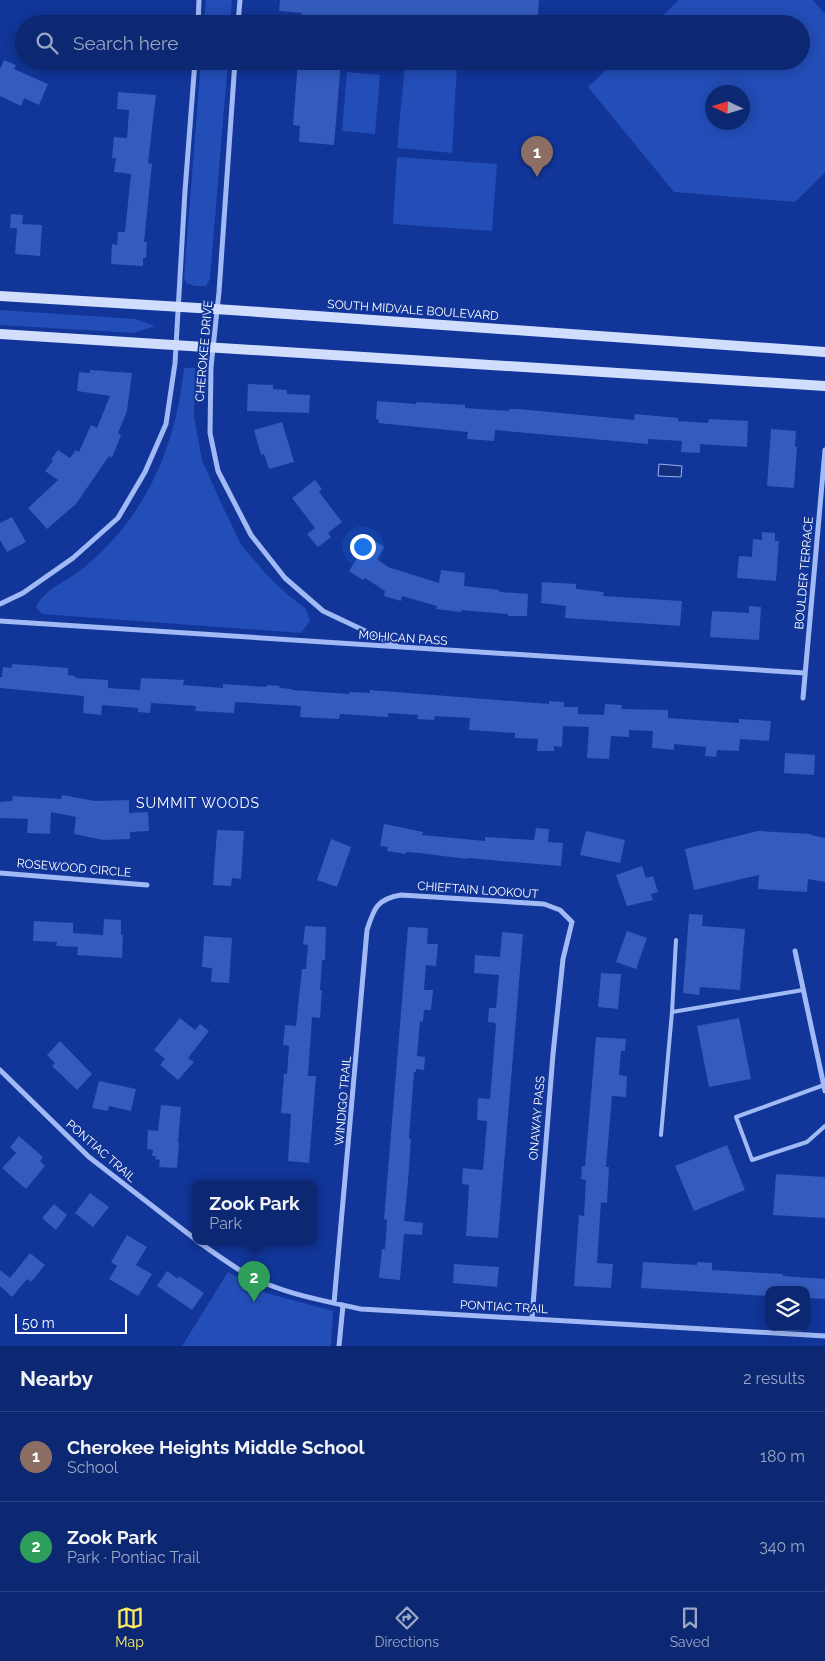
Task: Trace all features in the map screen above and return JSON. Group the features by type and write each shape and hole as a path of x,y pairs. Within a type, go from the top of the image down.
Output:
{"main road":[{"name":"SOUTH MIDVALE BOULEVARD","path":"0,296 217,309 825,352"},
{"path":"0,334 825,386"}],"street":[{"path":"199,15 200,0"},
{"path":"239,15 240,0"},
{"path":"0,604 23,593 73,558 118,518 145,472 166,424 175,363 194,70"},
{"name":"CHEROKEE DRIVE","path":"234,70 211,367 210,433 218,471 251,535 285,578 323,610 399,648"},
{"name":"BOULDER TERRACE","path":"803,698 825,450"},
{"name":"MOHICAN PASS","path":"0,622 805,673"},
{"name":"ROSEWOOD CIRCLE","path":"0,873 147,885"},
{"name":"CHIEFTAIN LOOKOUT","path":"379,903 388,897 401,895 544,904 560,910 572,922"},
{"name":"WINDIGO TRAIL","path":"334,1303 367,930 373,912 379,903"},
{"name":"ONAWAY PASS","path":"532,1318 553,1054 563,959 572,922"},
{"path":"795,951 824,1088"},
{"name":"PONTIAC TRAIL","path":"0,1070 89,1156 192,1237"},
{"name":"PONTIAC TRAIL","path":"203,1245 266,1284 297,1294 361,1308 825,1336"},
{"path":"339,1346 343,1305"}],"lane":[{"path":"661,1135 672,1012 676,940"},
{"path":"672,1012 803,990"},
{"path":"824,1088 736,1117 752,1160 808,1142 825,1126"}],"shaded area":[{"path":"206,0 232,0 231,15 205,15"},
{"path":"679,0 813,0 825,14 825,173 795,202 674,192 588,87 606,70 810,70 810,15 663,15"},
{"path":"200,70 227,70 210,279 206,286 195,286 186,283 184,277"},
{"path":"404,70 457,70 452,153 397,148"},
{"path":"347,72 380,75 375,134 342,131"},
{"path":"397,157 497,164 492,231 393,224"},
{"path":"0,310 135,319 155,326 134,333 0,325"},
{"path":"184,368 195,368 194,417 202,460 242,546 268,576 306,609 310,621 301,633 42,614 36,607 50,590 76,574 104,549 123,528 140,504 154,479 174,426"},
{"path":"659,464 682,466 681,477 658,476"},
{"path":"228,1272 266,1293 333,1311 331,1346 182,1346"}],"building":[{"path":"280,0 539,0 538,15 302,15 302,13 279,11"},
{"path":"4,60 15,65 15,70 48,84 39,105 24,98 21,106 0,96 0,69"},
{"path":"297,70 340,70 334,145 299,142 300,126 293,125"},
{"path":"118,92 156,95 148,163 152,164 144,242 147,242 146,258 143,258 143,266 111,264 112,244 117,245 118,232 125,232 131,174 114,172 116,158 112,158 114,137 127,138 129,110 117,109"},
{"path":"11,214 23,215 22,224 42,225 40,256 15,254 17,228 10,228"},
{"path":"90,370 132,373 127,411 118,433 121,435 112,458 109,456 76,504 47,529 28,508 58,480 45,471 53,461 51,460 58,450 70,458 76,450 79,452 91,425 97,428 110,396 77,391 79,372 90,373"},
{"path":"248,384 273,385 273,389 287,390 287,394 310,395 309,413 247,411"},
{"path":"377,401 465,405 465,408 509,411 509,409 519,409 634,420 635,414 678,418 678,421 708,423 709,419 748,421 747,447 700,444 700,453 681,452 682,441 648,439 648,444 495,430 494,441 467,439 468,432 378,423 379,420 376,419"},
{"path":"282,422 294,462 269,469 264,454 261,455 254,430"},
{"path":"771,429 796,431 795,447 797,447 794,488 767,486"},
{"path":"315,480 322,489 319,492 342,522 328,533 331,537 318,547 307,534 315,528 292,498"},
{"path":"12,517 26,542 7,552 0,540 0,523"},
{"path":"762,532 775,533 775,541 779,541 776,581 737,578 739,556 752,557 753,539 762,540"},
{"path":"370,538 384,547 377,559 388,567 439,583 441,570 465,573 464,586 500,590 499,592 528,594 527,616 436,609 437,606 402,596 401,601 384,596 385,591 365,578 363,580 349,571"},
{"path":"542,582 576,584 576,589 604,592 603,596 682,601 680,626 565,618 566,606 541,603"},
{"path":"749,606 761,607 759,640 710,637 712,611 749,613"},
{"path":"12,664 68,668 68,675 75,676 75,678 108,680 108,688 140,690 141,678 184,680 183,685 223,688 223,684 266,687 267,685 280,686 279,688 292,690 349,694 350,692 370,693 370,690 549,704 549,701 564,702 564,707 578,707 578,714 604,715 605,704 622,705 621,709 668,710 668,718 739,723 739,719 771,721 769,741 740,739 739,751 717,750 716,757 705,756 706,747 674,744 674,750 652,748 653,731 629,730 629,737 611,736 609,759 587,758 589,727 563,726 562,747 554,746 554,751 537,751 538,739 515,738 515,733 469,730 470,718 435,716 434,720 417,719 418,715 388,713 388,717 340,714 339,719 300,717 301,706 235,702 234,713 195,711 196,706 151,703 150,713 138,712 138,708 102,705 101,715 83,713 84,696 0,688 0,677 2,677 3,667 12,668"},
{"path":"785,753 815,755 814,775 784,773"},
{"path":"62,795 95,801 129,800 129,813 148,812 149,831 130,832 130,839 103,840 74,834 76,817 51,812 50,834 27,833 28,819 0,818 0,802 12,801 13,796 61,799"},
{"path":"384,824 423,832 422,835 485,841 485,837 534,840 536,828 549,829 548,842 563,843 561,866 387,851 388,847 380,846"},
{"path":"217,830 244,831 241,879 232,878 231,886 213,885"},
{"path":"586,831 625,840 620,863 580,855"},
{"path":"758,831 811,834 825,838 825,882 808,879 807,892 758,889 759,875 694,890 685,849"},
{"path":"331,839 351,847 337,887 317,880"},
{"path":"642,866 646,878 653,876 658,892 651,894 653,900 627,906 616,875"},
{"path":"689,914 703,915 702,926 745,929 740,990 700,987 699,995 683,993"},
{"path":"104,919 121,920 121,935 123,935 122,958 77,955 78,947 56,946 57,942 33,941 34,921 73,923 73,933 103,935"},
{"path":"305,926 326,927 325,960 322,960 320,990 322,990 320,1018 312,1017 308,1076 316,1076 309,1163 288,1161 291,1114 281,1113 284,1074 287,1074 289,1046 283,1045 285,1025 296,1026 302,969 306,969 308,945 303,944"},
{"path":"408,927 428,928 427,944 438,944 436,966 426,965 424,990 433,990 431,1010 424,1010 423,1022 420,1021 417,1056 425,1057 424,1070 416,1069 416,1072 414,1072 404,1221 423,1223 422,1235 404,1234 400,1280 379,1278 382,1249 385,1249 387,1220 384,1219"},
{"path":"627,931 647,938 636,969 616,962"},
{"path":"502,932 523,934 498,1238 466,1236 469,1185 462,1184 463,1168 483,1170 487,1121 477,1120 478,1098 490,1099 496,1025 495,1023 488,1022 489,1008 496,1008 499,975 474,973 475,955 500,957"},
{"path":"204,936 232,938 229,983 211,982 212,968 202,967"},
{"path":"601,973 621,974 618,1009 598,1007"},
{"path":"180,1018 195,1030 200,1024 209,1031 188,1058 194,1062 178,1080 160,1065 165,1059 154,1050"},
{"path":"739,1018 751,1079 709,1087 697,1026"},
{"path":"596,1037 626,1039 625,1051 621,1051 619,1075 627,1076 626,1097 612,1096 606,1167 609,1167 607,1203 601,1202 597,1263 613,1264 611,1288 574,1286 579,1215 584,1216 586,1180 581,1179 582,1166 585,1166"},
{"path":"60,1041 92,1074 77,1090 52,1066 55,1063 47,1055"},
{"path":"99,1081 136,1089 131,1111 109,1106 108,1111 92,1108"},
{"path":"161,1105 181,1107 177,1168 159,1167 160,1160 155,1159 156,1156 152,1156 153,1150 147,1149 148,1130 158,1131"},
{"path":"19,1136 43,1157 40,1161 45,1166 26,1189 2,1168 16,1153 10,1147"},
{"path":"727,1145 745,1190 694,1211 675,1166"},
{"path":"776,1174 825,1177 825,1218 773,1215"},
{"path":"90,1193 109,1207 93,1227 75,1213"},
{"path":"54,1204 67,1215 56,1230 42,1218"},
{"path":"127,1235 147,1247 136,1265 152,1274 138,1296 109,1279 117,1266 111,1262"},
{"path":"30,1253 45,1265 31,1282 27,1279 12,1297 0,1286 0,1270 10,1278"},
{"path":"643,1262 697,1265 697,1262 712,1263 712,1270 783,1274 783,1276 825,1279 825,1299 810,1298 810,1286 765,1286 765,1296 641,1288"},
{"path":"454,1264 499,1267 497,1287 453,1283"},
{"path":"167,1271 178,1279 179,1276 204,1293 192,1310 157,1286"}],"place":[{"name":"Cherokee Heights Middle School","path":"537,177"},
{"name":"Zook Park","path":"254,1302"}],"district":[{"name":"SUMMIT WOODS","path":"198,803"}]}
